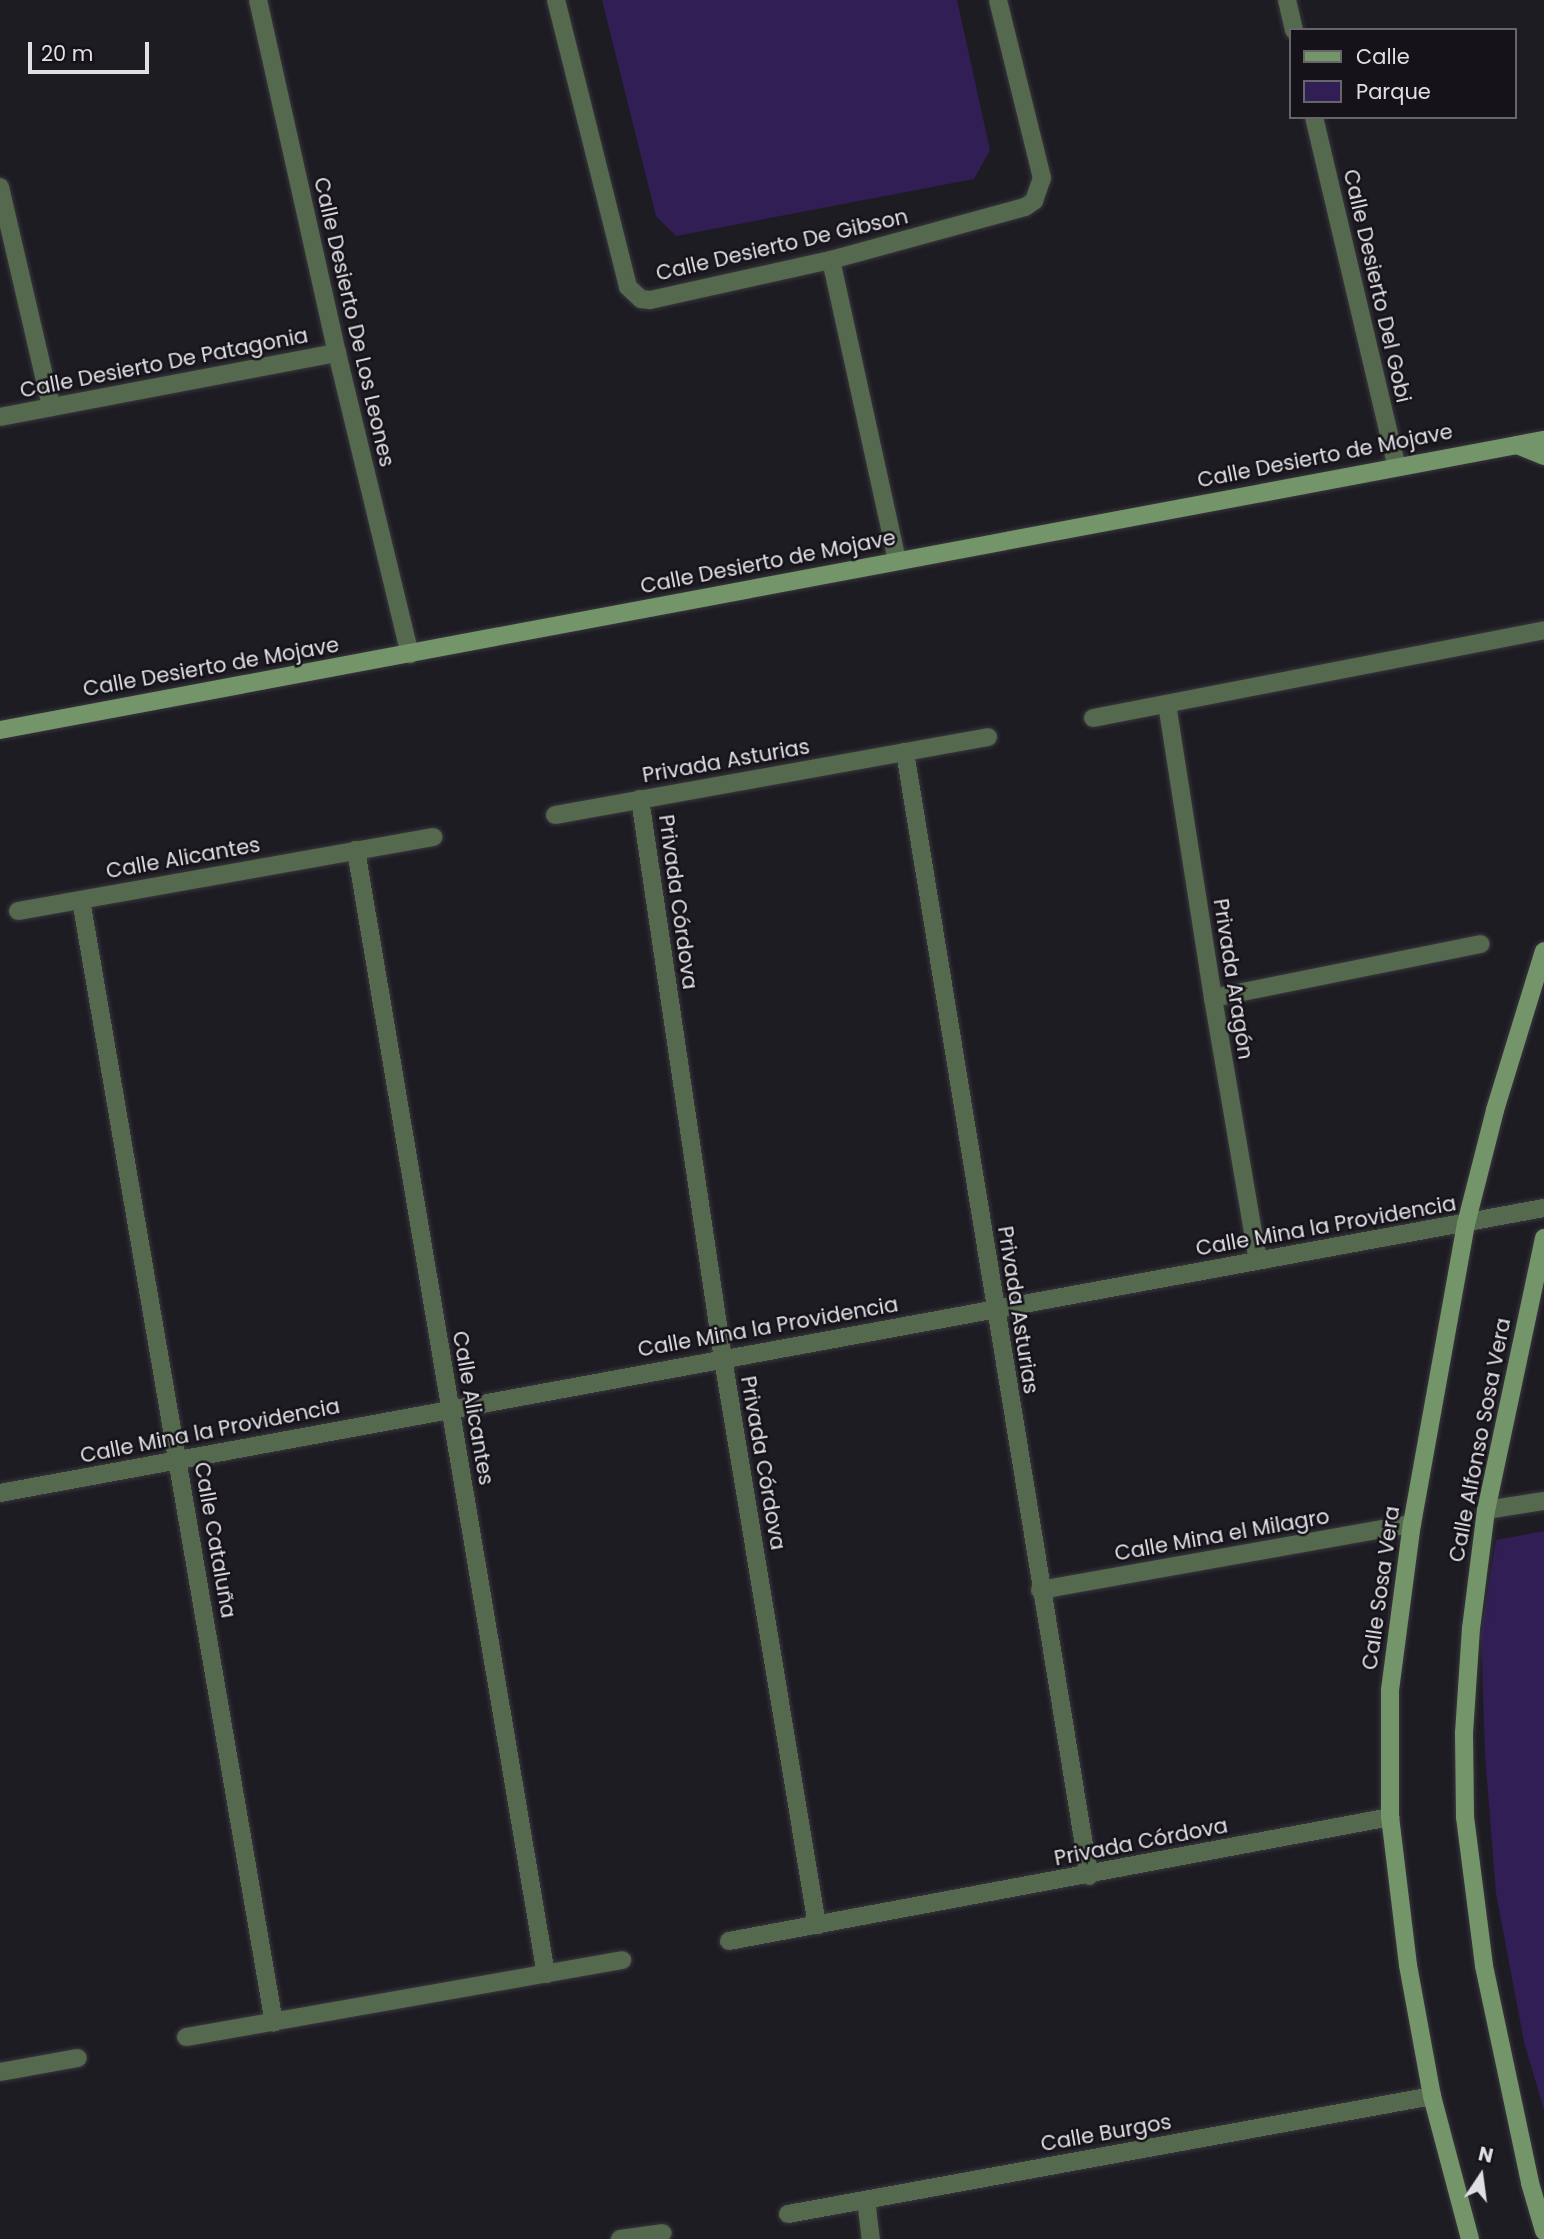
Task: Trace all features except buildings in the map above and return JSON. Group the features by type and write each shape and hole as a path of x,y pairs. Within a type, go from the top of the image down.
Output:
{"main road":[{"name":"Calle Desierto de Mojave","path":"0,730 1395,465 1544,440"},
{"path":"1517,445 1544,456"},
{"name":"Calle Sosa Vera","path":"1470,2239 1432,2096 1408,1965 1390,1818 1390,1690 1412,1524 1466,1224 1495,1110 1544,951"},
{"name":"Calle Alfonso Sosa Vera","path":"1544,1238 1486,1510 1471,1628 1464,1733 1465,1818 1484,1966 1530,2183 1544,2231"}],"street":[{"name":"Calle Desierto De Los Leones","path":"258,0 337,353 410,654"},
{"name":"Calle Desierto De Gibson","path":"556,0 628,287 634,294 650,300 831,260 1025,207 1034,201 1042,178 998,0"},
{"path":"1287,0 1294,28"},
{"name":"Calle Desierto Del Gobi","path":"1314,119 1395,465"},
{"path":"0,187 51,407"},
{"path":"831,260 897,561"},
{"name":"Calle Desierto De Patagonia","path":"0,417 337,353"},
{"path":"1093,718 1544,631"},
{"name":"Privada Aragón","path":"1167,704 1258,1260"},
{"name":"Privada Asturias","path":"555,815 988,737"},
{"name":"Privada Asturias","path":"905,752 1040,1590 1089,1875"},
{"name":"Privada Córdova","path":"640,799 723,1359 817,1925"},
{"name":"Calle Alicantes","path":"18,911 433,836"},
{"name":"Calle Alicantes","path":"356,850 546,1974"},
{"name":"Calle Cataluña","path":"81,900 274,2023"},
{"path":"1213,998 1482,944"},
{"name":"Calle Mina la Providencia","path":"0,1493 1544,1208"},
{"path":"1486,1510 1544,1501"},
{"name":"Calle Mina el Milagro","path":"1040,1590 1412,1524"},
{"name":"Privada Córdova","path":"729,1941 1390,1818"},
{"path":"186,2037 622,1961"},
{"path":"1,2068 78,2058"},
{"name":"Calle Burgos","path":"788,2214 1432,2096"},
{"path":"866,2200 871,2239"},
{"path":"620,2239 663,2233"}],"green space":[{"path":"602,0 957,0 990,150 974,179 676,236 656,216"},
{"path":"1544,1531 1544,2110 1524,2042 1496,1893 1485,1754 1481,1633 1496,1540"}]}
